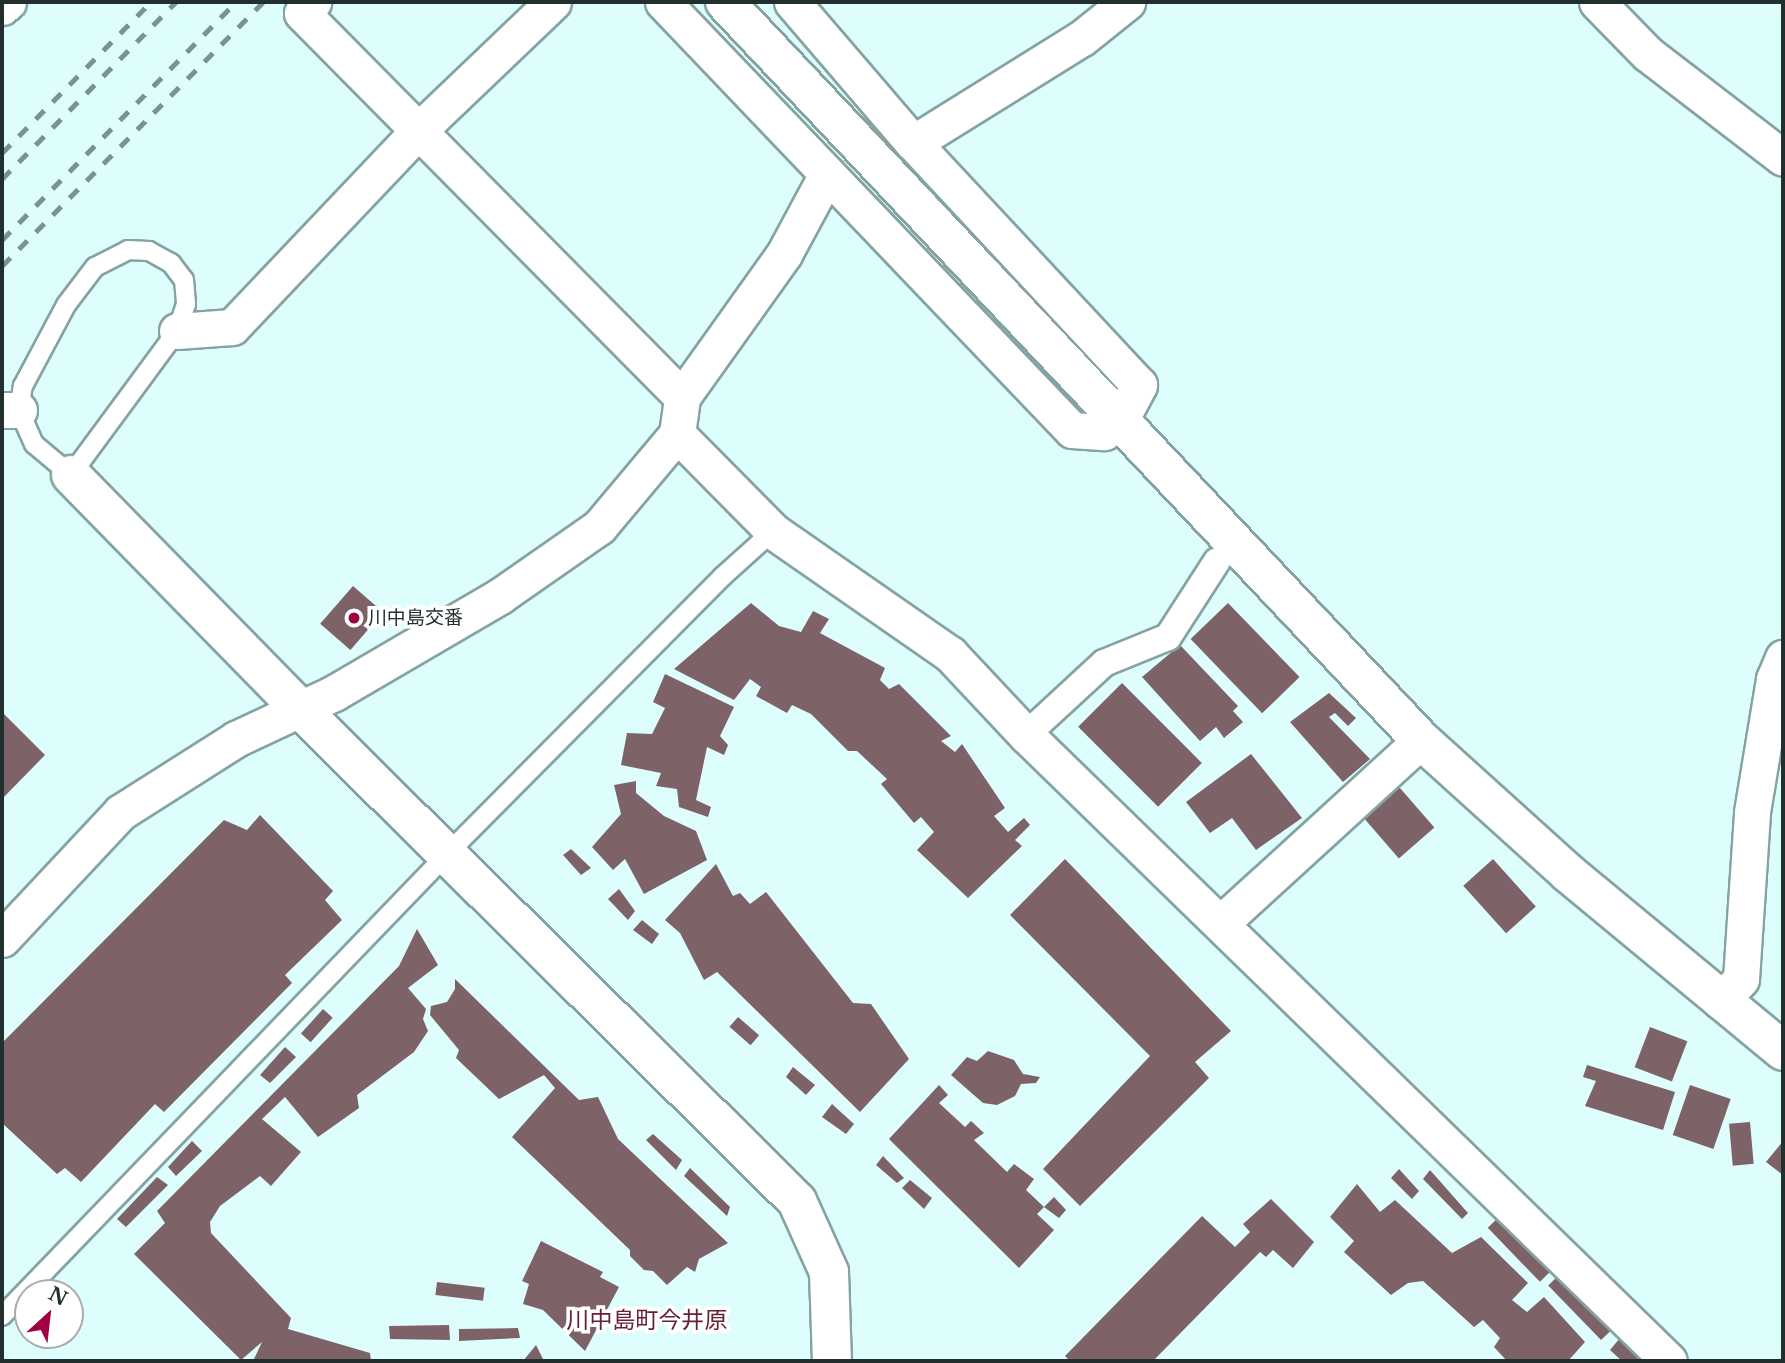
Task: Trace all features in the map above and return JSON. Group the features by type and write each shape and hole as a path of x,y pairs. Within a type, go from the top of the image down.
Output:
{"street":[{"path":"2,7 8,2"},
{"path":"313,2 302,13 682,397"},
{"path":"177,331 232,327 417,132 553,2"},
{"path":"663,2 1072,430 1104,432 1120,421 1139,385 913,143 792,2"},
{"path":"725,2 1421,740 1720,1001 1783,1051"},
{"path":"913,143 1082,37 1126,2"},
{"path":"1597,2 1648,54 1783,158"},
{"path":"2,939 121,813 236,739 300,709 500,596 599,527 677,434 682,397 784,254 827,174"},
{"path":"677,434 773,531 950,654 1026,735 1222,922 1670,1361"},
{"path":"71,475 300,709 797,1200 829,1272 832,1361"},
{"path":"1026,735 1104,663 1168,637 1217,561"},
{"path":"1720,1001 1741,979 1752,812 1780,673"},
{"path":"1222,922 1421,740"}],"lane":[{"path":"128,250 149,251 171,263 184,280 186,304 177,331 71,475 34,444 10,410 66,305 95,267 128,250"},
{"path":"2,1316 448,853 773,531"}],"building":[{"path":"353,586 383,612 350,650 320,624"},
{"path":"751,603 779,626 801,632 813,611 829,619 820,633 885,668 880,680 889,689 899,684 951,736 941,741 955,752 962,744 1005,808 994,816 1008,832 1024,818 1030,825 1015,840 1022,846 968,898 917,850 934,832 921,817 914,823 881,784 887,779 857,751 848,751 811,714 792,705 787,713 756,696 761,687 750,679 734,700 674,669"},
{"path":"1228,603 1300,677 1262,713 1191,639"},
{"path":"1180,645 1238,706 1233,711 1243,722 1224,738 1216,727 1200,741 1142,677"},
{"path":"665,674 734,707 720,736 728,745 724,755 707,747 696,800 711,807 708,817 679,807 677,789 656,786 661,773 621,765 627,733 652,734 665,708 653,702"},
{"path":"1122,683 1202,763 1158,807 1078,727"},
{"path":"1329,693 1356,718 1348,726 1335,713 1329,717 1370,759 1343,782 1290,722"},
{"path":"2,712 45,755 2,799"},
{"path":"1251,754 1302,818 1256,850 1232,818 1210,833 1186,802"},
{"path":"1393,780 1434,828 1399,858 1358,811"},
{"path":"636,781 636,793 664,816 696,831 707,860 644,894 625,859 613,870 592,847 621,814 614,785"},
{"path":"260,815 333,891 325,900 342,920 285,975 292,983 164,1112 155,1104 81,1182 65,1168 57,1174 2,1123 2,1043 224,820 247,830"},
{"path":"571,849 591,868 581,875 563,855"},
{"path":"1065,859 1231,1031 1195,1062 1209,1078 1080,1206 1043,1169 1150,1056 1010,915"},
{"path":"1493,859 1536,907 1506,933 1463,886"},
{"path":"716,864 733,896 740,893 750,904 766,892 853,1003 871,1004 909,1059 860,1112 717,972 704,980 680,933 665,920"},
{"path":"619,889 635,911 628,920 608,899"},
{"path":"642,920 659,934 652,944 633,930"},
{"path":"417,929 438,965 408,988 426,1009 423,1019 428,1031 414,1052 357,1095 359,1108 318,1137 285,1097 262,1119 301,1152 271,1186 260,1176 220,1206 210,1222 211,1233 291,1318 288,1329 370,1353 371,1361 253,1361 262,1342 241,1360 134,1254 165,1223 157,1211 399,966"},
{"path":"455,979 579,1100 598,1097 618,1139 728,1243 699,1259 695,1272 687,1267 667,1285 653,1271 644,1270 630,1256 630,1250 512,1137 555,1088 544,1075 499,1099 456,1058 459,1050 430,1015 431,1006 447,1002 455,989"},
{"path":"323,1009 333,1018 311,1042 301,1034"},
{"path":"738,1017 759,1035 751,1045 729,1027"},
{"path":"1650,1027 1687,1041 1672,1081 1635,1067"},
{"path":"285,1047 296,1057 270,1083 260,1075"},
{"path":"988,1051 1014,1060 1023,1074 1040,1077 1036,1083 1021,1084 1015,1096 997,1105 983,1103 951,1075 967,1057 977,1061"},
{"path":"1587,1065 1675,1092 1663,1130 1585,1106 1596,1081 1583,1077"},
{"path":"793,1067 815,1085 806,1095 786,1077"},
{"path":"939,1085 948,1095 939,1103 965,1127 971,1121 984,1133 974,1140 1007,1172 1014,1164 1034,1179 1026,1190 1044,1207 1037,1214 1054,1230 1019,1268 889,1139"},
{"path":"1690,1085 1731,1099 1713,1149 1673,1135"},
{"path":"832,1104 854,1124 846,1134 822,1117"},
{"path":"1750,1122 1754,1164 1733,1166 1729,1124"},
{"path":"653,1134 682,1160 676,1170 646,1140"},
{"path":"192,1141 202,1151 176,1176 168,1167"},
{"path":"1783,1141 1783,1175 1766,1162"},
{"path":"883,1156 904,1178 897,1183 876,1165"},
{"path":"690,1168 730,1207 727,1216 684,1176"},
{"path":"1399,1169 1419,1191 1412,1199 1391,1178"},
{"path":"1430,1170 1468,1213 1462,1219 1423,1179"},
{"path":"157,1177 168,1185 126,1227 117,1219"},
{"path":"910,1180 932,1198 924,1209 902,1188"},
{"path":"1357,1184 1380,1212 1395,1200 1452,1253 1481,1237 1528,1283 1512,1300 1527,1312 1544,1297 1585,1342 1568,1361 1507,1361 1494,1347 1500,1338 1483,1320 1474,1327 1423,1281 1408,1283 1391,1295 1344,1252 1354,1241 1330,1217"},
{"path":"1054,1197 1066,1210 1059,1218 1044,1207"},
{"path":"1271,1199 1314,1242 1293,1268 1273,1250 1266,1257 1260,1252 1153,1361 1070,1361 1065,1356 1202,1216 1235,1247 1250,1232 1243,1224"},
{"path":"1500,1216 1552,1270 1540,1282 1488,1228"},
{"path":"541,1241 603,1272 600,1277 619,1287 585,1351 543,1310 523,1304 529,1284 522,1281"},
{"path":"1559,1275 1612,1330 1601,1340 1548,1285"},
{"path":"437,1282 485,1288 483,1301 435,1295"},
{"path":"449,1325 450,1340 390,1339 389,1326"},
{"path":"518,1328 520,1338 459,1341 459,1329"},
{"path":"1620,1338 1642,1361 1622,1361 1610,1350"},
{"path":"536,1345 544,1361 523,1361"}],"railway":[{"path":"2,153 151,2"},
{"path":"2,179 176,2"},
{"path":"2,240 236,2"},
{"path":"2,266 263,2"}],"place":[{"name":"川中島交番","path":"354,618"}],"district":[{"name":"川中島町今井原","path":"647,1320"}]}
